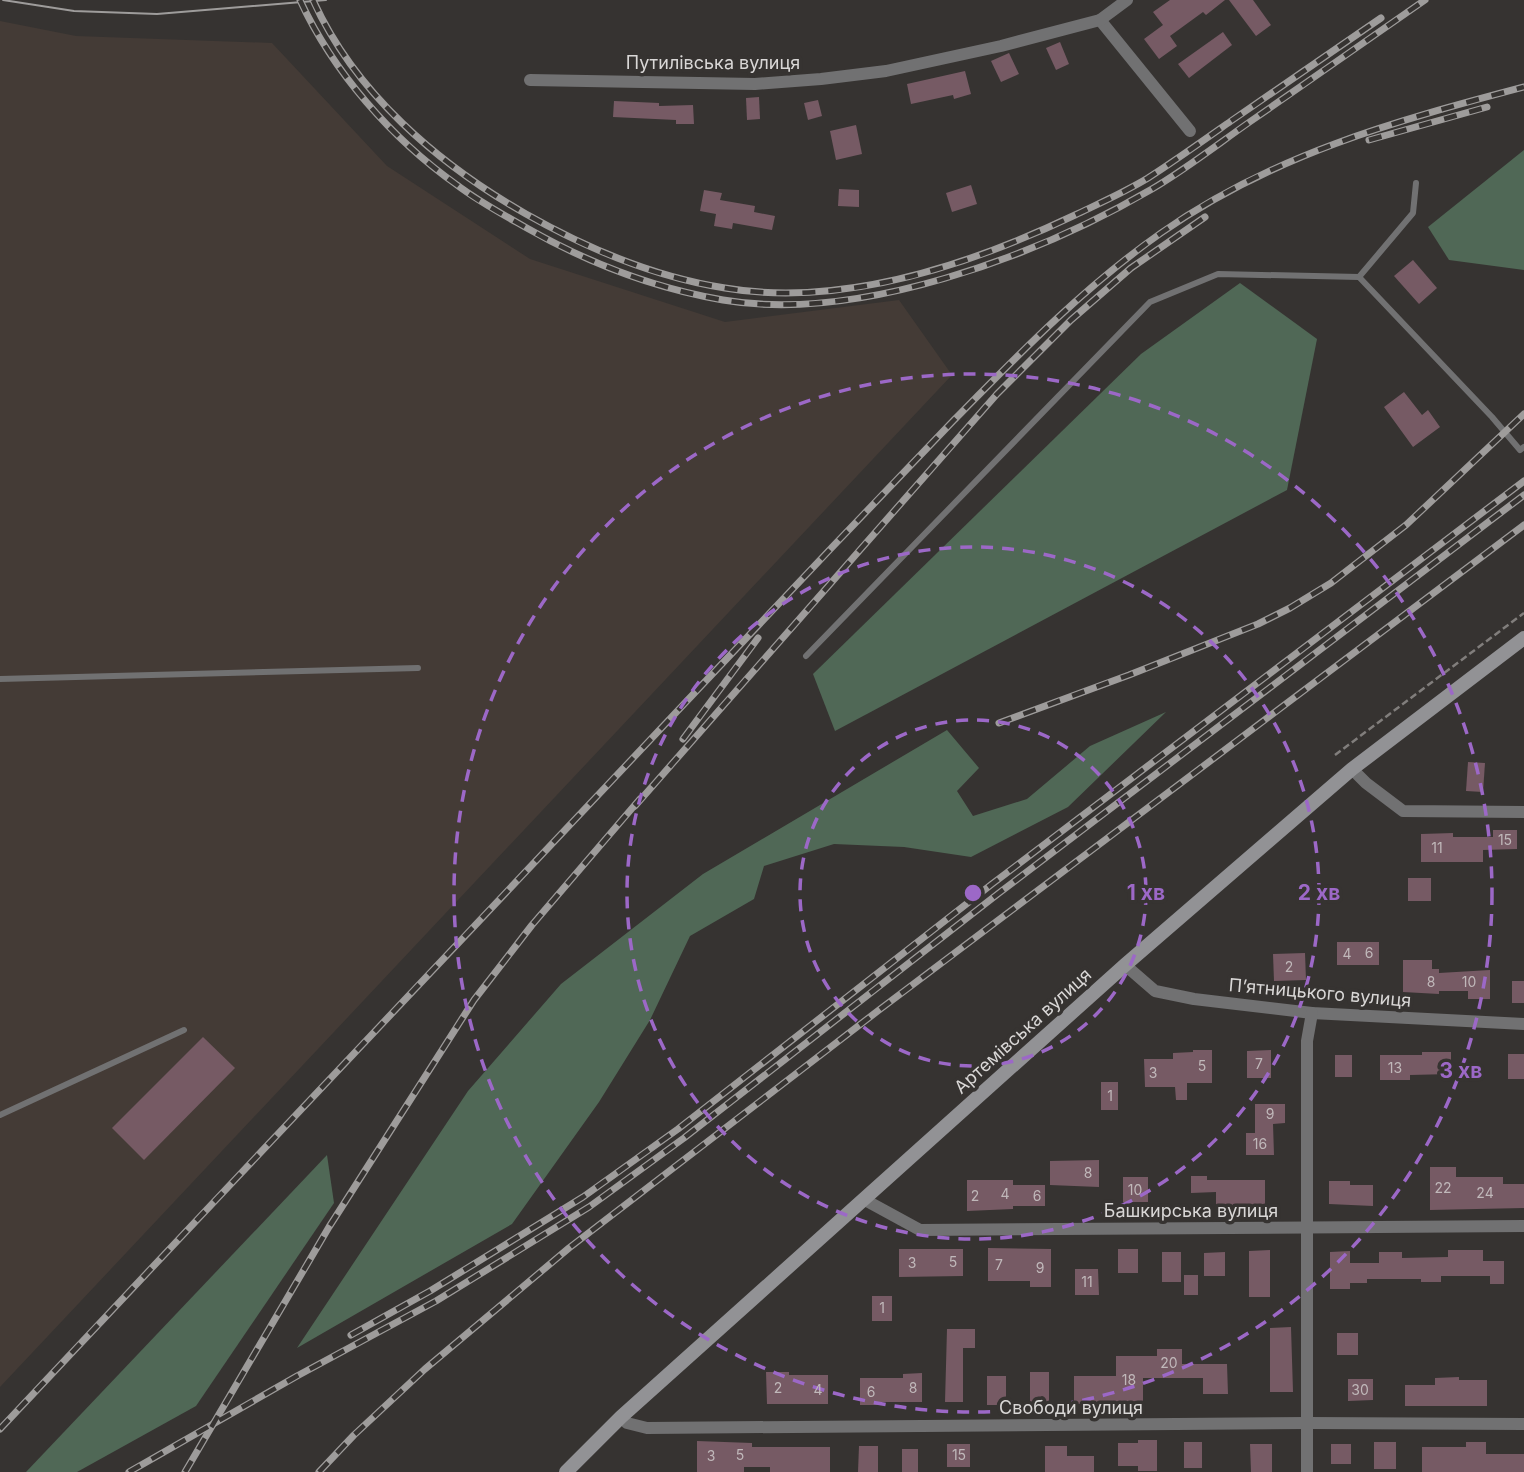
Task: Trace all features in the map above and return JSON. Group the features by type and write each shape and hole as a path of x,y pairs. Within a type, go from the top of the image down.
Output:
{"main road":[{"name":"Артемівська вулиця","path":"566,1472 621,1417 1125,965 1352,769 1524,638"}],"street":[{"name":"Путилівська вулиця","path":"530,80 755,84 886,71 1002,46 1100,19 1127,0"},
{"path":"1100,19 1190,131"},
{"path":"1352,769 1403,811 1524,811"},
{"name":"П’ятницького вулиця","path":"1125,965 1154,991 1194,999 1312,1013 1524,1024"},
{"path":"1307,1472 1307,1041 1312,1013"},
{"name":"Башкирська вулиця","path":"865,1200 920,1230 1524,1226"},
{"name":"Свободи вулиця","path":"621,1417 627,1423 647,1428 1524,1424"}],"lane":[{"path":"1359,277 1413,213 1416,183"},
{"path":"806,656 1150,302 1218,274 1359,277 1520,450 1524,447"},
{"path":"0,679 418,668"},
{"path":"0,1115 184,1030"}],"path":[{"path":"1335,755 1524,613"}],"shaded area":[{"path":"0,21 76,36 272,43 387,166 530,259 725,322 899,300 952,375 0,1387"}],"green space":[{"path":"1524,150 1524,270 1449,260 1428,227"},
{"path":"1240,283 1317,339 1287,490 835,731 813,674 1141,354"},
{"path":"1166,712 1068,807 971,857 904,847 834,844 764,866 754,899 690,936 650,1020 599,1102 512,1224 297,1348 468,1091 561,984 703,874 947,730 979,768 957,791 973,816 1027,799 1090,746"},
{"path":"327,1155 334,1203 196,1406 77,1472 26,1472"}],"building":[{"path":"1170,0 1225,0 1206,15 1203,12 1170,36 1177,46 1159,59 1144,39 1163,25 1153,12"},
{"path":"1229,0 1253,0 1271,25 1256,36"},
{"path":"1223,32 1232,45 1189,78 1178,64"},
{"path":"1060,42 1069,64 1056,70 1046,48"},
{"path":"1009,53 1019,74 1001,82 991,61"},
{"path":"965,71 971,94 954,99 953,95 911,104 907,84"},
{"path":"759,97 760,119 747,120 746,98"},
{"path":"818,100 822,116 808,120 804,103"},
{"path":"614,101 659,103 659,106 693,105 694,124 676,124 676,120 613,117"},
{"path":"856,125 862,154 836,160 830,131"},
{"path":"971,185 977,204 952,212 946,193"},
{"path":"839,189 859,190 859,207 838,206"},
{"path":"704,190 722,193 720,200 755,206 754,212 775,216 772,230 733,223 732,229 714,226 716,214 700,211"},
{"path":"1413,260 1437,288 1419,304 1394,276"},
{"path":"1404,392 1422,415 1428,410 1440,427 1413,447 1384,407"},
{"path":"1468,762 1485,763 1483,792 1466,791"},
{"path":"1493,830 1517,830 1517,849 1483,850 1483,862 1421,862 1421,834 1453,833 1453,837 1493,837"},
{"path":"1408,878 1431,878 1431,901 1408,901"},
{"path":"1337,942 1379,942 1379,965 1337,965"},
{"path":"1305,953 1306,980 1274,981 1273,954"},
{"path":"1403,960 1432,960 1432,969 1439,969 1439,973 1490,970 1490,999 1468,999 1468,991 1439,991 1439,994 1403,992"},
{"path":"1512,981 1524,981 1524,1003 1512,1003"},
{"path":"203,1037 235,1068 144,1160 112,1128"},
{"path":"1212,1050 1212,1083 1187,1083 1187,1100 1176,1100 1175,1087 1145,1087 1144,1059 1173,1059 1173,1053"},
{"path":"1271,1050 1271,1078 1247,1078 1247,1051"},
{"path":"1422,1052 1451,1052 1451,1074 1410,1075 1410,1080 1380,1080 1380,1055 1422,1055"},
{"path":"1508,1054 1524,1054 1524,1079 1508,1079"},
{"path":"1335,1055 1352,1055 1352,1077 1335,1077"},
{"path":"1101,1082 1118,1082 1118,1110 1101,1110"},
{"path":"1255,1104 1285,1104 1285,1123 1273,1124 1274,1155 1246,1155 1246,1133 1255,1133"},
{"path":"1099,1160 1099,1187 1050,1185 1050,1161"},
{"path":"1430,1167 1456,1167 1456,1177 1503,1177 1503,1184 1524,1184 1524,1208 1430,1210"},
{"path":"1191,1176 1207,1176 1207,1180 1265,1180 1265,1206 1216,1209 1216,1192 1191,1193"},
{"path":"1123,1177 1148,1177 1148,1202 1123,1202"},
{"path":"967,1180 1013,1180 1013,1185 1045,1185 1045,1206 967,1211"},
{"path":"1329,1181 1373,1185 1373,1206 1329,1204"},
{"path":"988,1248 1051,1249 1051,1287 1030,1287 1030,1281 988,1281"},
{"path":"899,1249 963,1249 963,1276 899,1277"},
{"path":"1118,1249 1138,1249 1138,1273 1118,1273"},
{"path":"1270,1250 1270,1297 1249,1297 1249,1251"},
{"path":"1448,1250 1483,1250 1483,1261 1504,1261 1504,1284 1490,1284 1490,1276 1441,1276 1441,1282 1421,1282 1421,1279 1367,1279 1367,1283 1350,1283 1350,1289 1330,1289 1330,1252 1350,1251 1350,1263 1379,1263 1379,1252 1402,1252 1402,1258 1448,1257"},
{"path":"1162,1252 1181,1252 1181,1282 1162,1282"},
{"path":"1225,1252 1225,1276 1204,1276 1204,1253"},
{"path":"1075,1269 1098,1269 1099,1295 1075,1295"},
{"path":"1184,1275 1198,1275 1198,1295 1184,1295"},
{"path":"872,1296 892,1296 892,1321 872,1321"},
{"path":"1291,1327 1293,1392 1270,1392 1270,1328"},
{"path":"947,1329 975,1329 975,1348 963,1348 963,1402 945,1402"},
{"path":"1337,1333 1358,1333 1358,1355 1337,1355"},
{"path":"1157,1349 1182,1349 1182,1364 1227,1364 1228,1394 1203,1394 1203,1378 1143,1378 1143,1403 1074,1404 1074,1376 1116,1376 1116,1356 1157,1356"},
{"path":"766,1372 828,1375 828,1404 767,1404"},
{"path":"1030,1372 1049,1372 1049,1403 1030,1403"},
{"path":"922,1373 922,1402 860,1405 860,1378 903,1378 903,1374"},
{"path":"987,1376 1006,1376 1006,1405 987,1405"},
{"path":"1459,1377 1459,1380 1487,1380 1487,1406 1405,1406 1405,1385 1435,1385 1435,1378"},
{"path":"1348,1379 1373,1379 1373,1400 1348,1401"},
{"path":"1138,1440 1157,1440 1157,1471 1138,1471 1138,1466 1118,1466 1118,1443 1138,1443"},
{"path":"697,1441 752,1443 752,1447 830,1447 830,1472 770,1472 770,1467 744,1467 744,1472 697,1472"},
{"path":"1184,1442 1202,1442 1202,1468 1184,1468"},
{"path":"1374,1442 1396,1442 1396,1469 1374,1469"},
{"path":"1466,1442 1486,1442 1486,1454 1524,1454 1524,1472 1422,1472 1422,1447 1466,1447"},
{"path":"947,1444 970,1444 970,1467 947,1467"},
{"path":"1250,1444 1272,1444 1272,1472 1251,1472"},
{"path":"1331,1444 1351,1444 1351,1464 1331,1464"},
{"path":"859,1446 878,1446 878,1472 858,1472"},
{"path":"1045,1446 1067,1446 1067,1456 1094,1456 1094,1472 1045,1472"},
{"path":"902,1449 918,1449 918,1472 902,1472"}],"tram line":[{"path":"3,0 74,11 157,14 326,0"}],"railway":[{"path":"300,0 329,53 366,102 433,167 482,202 548,240 646,281 723,300 775,305 831,302 888,293 1001,260 1055,238 1106,214 1190,165 1425,0"},
{"path":"313,0 352,66 376,95 431,149 493,194 573,239 647,269 699,283 770,293 815,292 905,278 993,250 1035,233 1148,178 1381,18"},
{"path":"0,1429 865,513 954,420 1079,298 1161,233 1246,182 1291,161 1382,128 1524,87"},
{"path":"1369,140 1487,107"},
{"path":"635,806 997,394 1071,320 1131,268 1205,217"},
{"path":"999,723 1129,675 1258,624 1290,608 1331,583 1406,525 1524,414"},
{"path":"351,1335 430,1291 583,1197 678,1129 992,884 1524,481"},
{"path":"129,1472 297,1376 436,1301 589,1207 684,1138 999,893 1524,495"},
{"path":"319,1472 354,1435 425,1369 569,1248 879,1010 1524,525"},
{"path":"683,739 758,638"},
{"path":"185,1472 329,1227 474,1000 532,925 640,799"}]}
